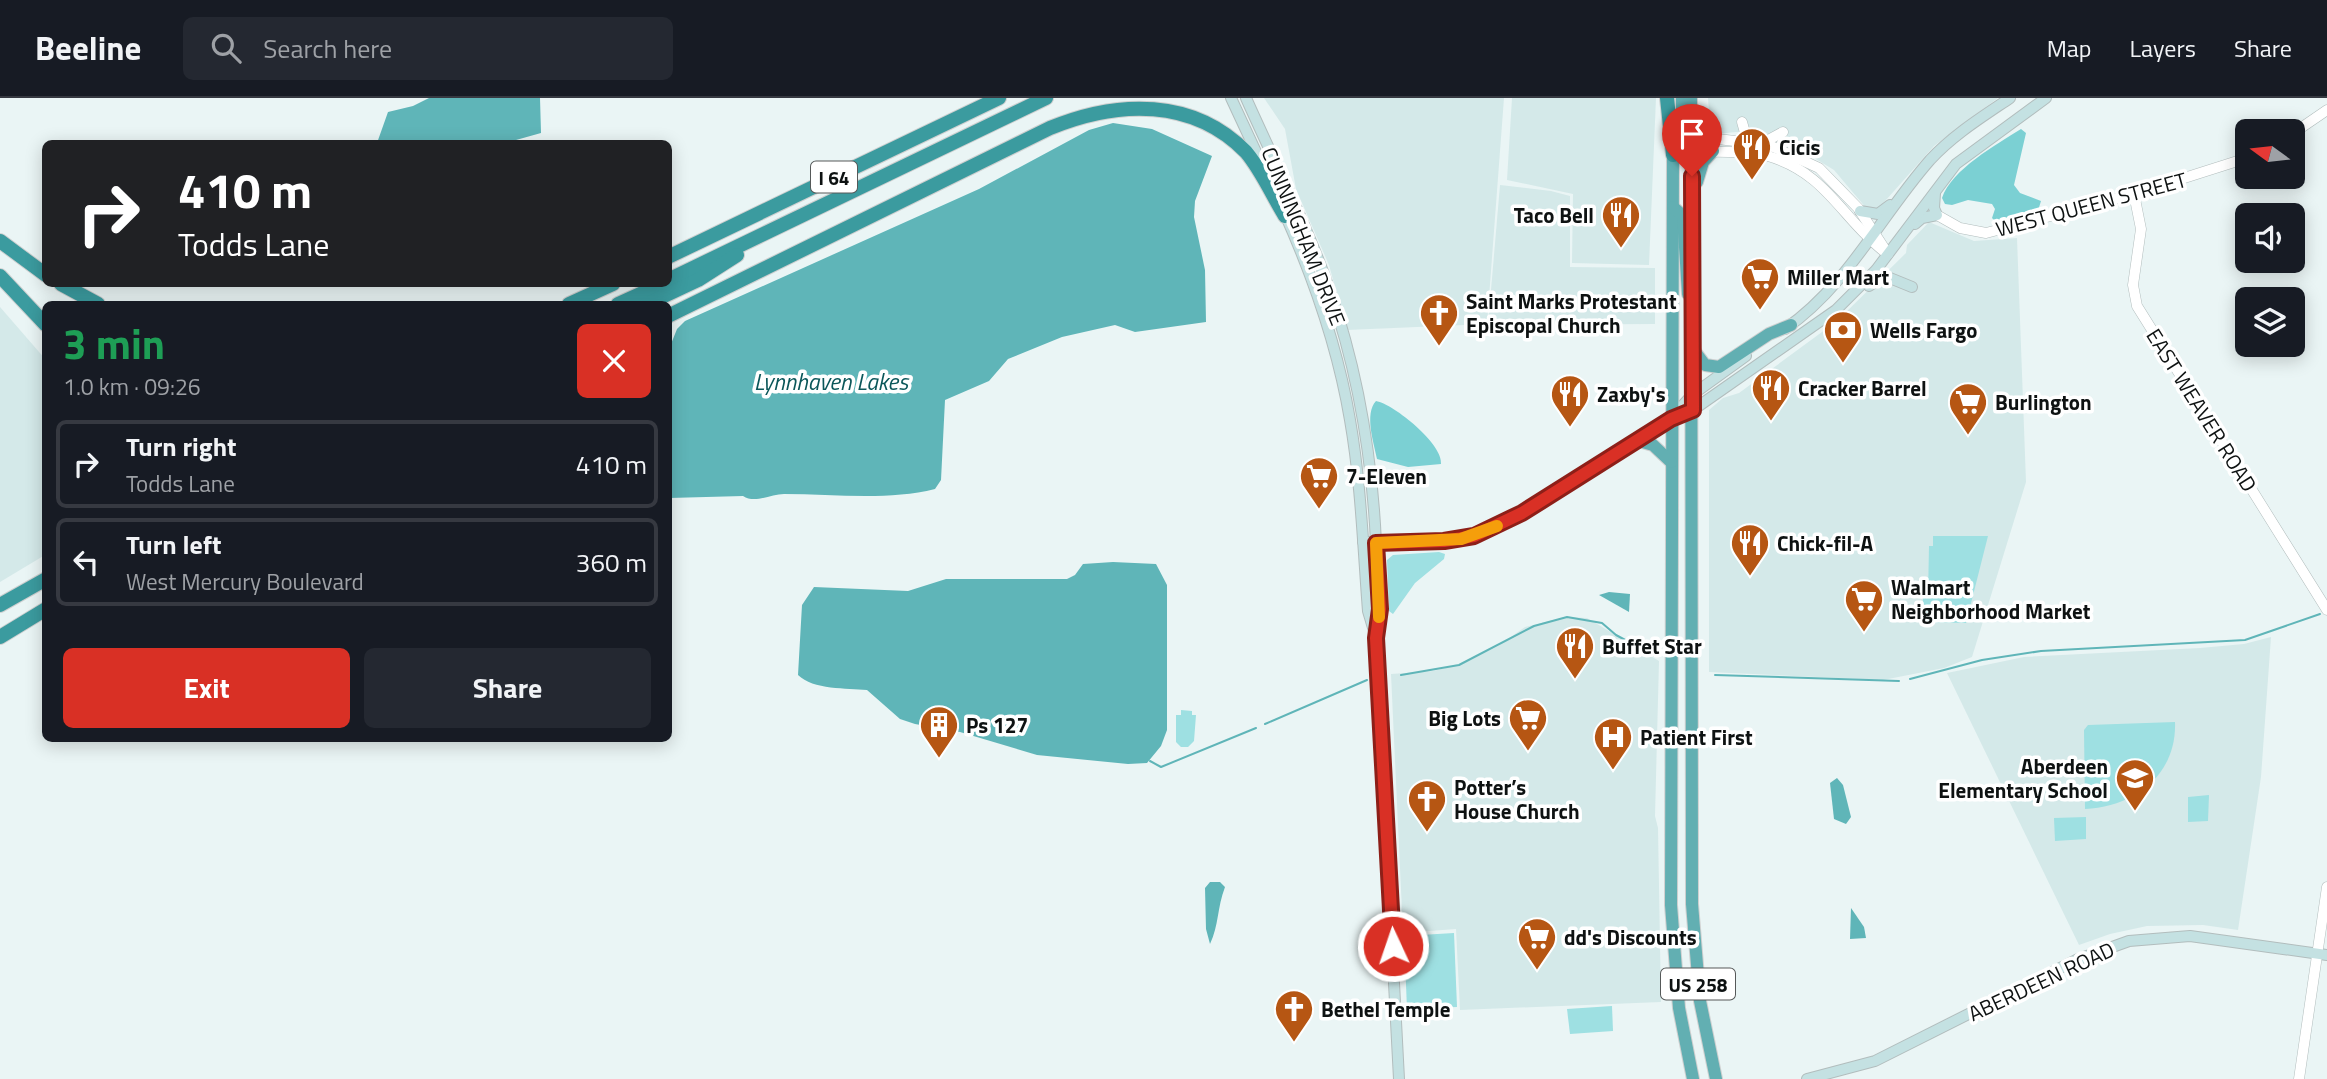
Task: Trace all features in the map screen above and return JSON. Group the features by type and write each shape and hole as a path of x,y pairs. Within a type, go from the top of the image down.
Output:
{"highway":[{"name":"I 64","path":"672,255 999,98"},
{"path":"1667,98 1673,155"},
{"name":"US 258","path":"1674,98 1671,932 1679,1008 1693,1079"},
{"path":"1682,98 1683,138 1692,149"},
{"name":"US 258","path":"1691,98 1693,919 1702,1012 1716,1079"},
{"name":"I 64","path":"672,278 1045,99"},
{"path":"672,314 1050,128 1112,107 1140,104 1168,106 1196,115 1221,129 1247,153 1285,216"},
{"path":"1693,196 1703,162 1713,151"},
{"path":"1673,207 1683,216 1685,281 1693,311"},
{"path":"653,301 730,261 760,237"},
{"path":"0,241 42,272"},
{"path":"0,276 42,321"},
{"path":"67,287 92,301"},
{"path":"576,301 606,287"},
{"path":"625,301 655,287"},
{"path":"571,301 589,295"},
{"path":"1693,348 1705,365 1719,368 1769,334 1791,325"},
{"path":"1639,441 1653,445 1671,462"},
{"path":"0,605 42,581"},
{"path":"0,637 42,611"}],"main road":[{"name":"CUNNINGHAM DRIVE","path":"1231,98 1319,298 1340,371 1355,455 1368,611 1376,638"},
{"name":"CUNNINGHAM DRIVE","path":"1246,98 1305,228 1341,326 1365,432 1380,609 1376,638"},
{"path":"1671,419 1692,395 1791,325 1829,292 1947,143 2010,98"},
{"path":"1836,310 1888,254 1936,189 1963,158 2046,98"},
{"path":"1860,211 1882,213 1912,184"},
{"path":"1905,232 1922,218 1937,215 1934,208 1936,189"},
{"path":"1363,542 1444,541 1474,536 1522,513 1671,419 1693,410 1858,297 1879,277 1888,277 1912,288"},
{"path":"1376,638 1399,1079"},
{"name":"ABERDEEN ROAD","path":"1807,1079 1875,1061 2077,960 2129,941 2190,936 2322,955"}],"street":[{"path":"2305,125 2327,110"},
{"path":"1691,120 1698,132 1706,137 1758,142 1773,140 1783,132 1785,142 1793,154"},
{"path":"1731,139 1739,133 1742,122 1746,136 1793,154 1832,179 1860,211 1874,237"},
{"path":"1692,149 1759,154 1804,173 1835,198 1888,254"},
{"name":"WEST QUEEN STREET","path":"1937,215 1960,228 1986,233 2134,194 2235,163"},
{"name":"EAST WEAVER ROAD","path":"2134,194 2141,229 2133,285 2137,306 2327,610"},
{"path":"2299,1079 2322,955 2327,887"}],"shaded area":[{"path":"1264,98 1504,98 1487,324 1347,330 1329,265 1296,189 1285,129"},
{"path":"1512,98 1656,98 1649,265 1572,263 1573,194 1507,180"},
{"path":"1708,98 1998,98 1934,146 1878,209 1867,209 1834,170 1788,142 1763,134 1717,134 1710,124"},
{"path":"2021,129 2026,133 2014,185 2020,193 2041,201 2037,214 2025,219 1996,222 1992,218 1995,209 1992,204 1968,200 1952,205 1945,204 1942,198 1955,177 1988,150"},
{"path":"1500,185 1570,196 1570,267 1655,268 1655,324 1488,325"},
{"path":"1929,222 1974,241 2017,238 2026,482 1972,657 1944,668 1883,680 1709,672 1709,410 1723,398 1739,393 1837,321 1906,253 1907,245"},
{"path":"0,307 42,355 42,557 0,582"},
{"path":"1376,401 1394,409 1416,426 1435,447 1441,464 1408,467 1377,459 1370,421 1372,407"},
{"path":"1933,536 1988,536 1966,623 1923,622 1923,596 1928,596 1929,546 1933,546"},
{"path":"1439,552 1445,554 1444,559 1415,583 1393,614 1389,611 1387,560 1393,555"},
{"path":"1566,617 1587,618 1659,661 1655,816 1658,828 1661,1002 1460,1010 1456,929 1403,933 1391,674 1433,671 1462,664 1498,646 1525,627"},
{"name":"Aberdeen Elementary School","path":"2271,637 2261,777 2238,930 2203,925 2147,926 2110,934 2079,945 1947,673 2024,657 2200,648 2244,644"},
{"path":"1181,710 1192,711 1192,715 1196,715 1194,741 1188,747 1181,747 1176,742 1176,715 1181,715"},
{"path":"2175,722 2174,741 2169,758 2149,785 2120,802 2085,809 2084,730 2088,725"},
{"path":"2209,795 2208,821 2188,822 2188,797"},
{"path":"2086,817 2086,839 2055,841 2054,818"},
{"path":"1454,933 1457,1007 1407,1009 1404,936"},
{"path":"1612,1006 1613,1031 1570,1034 1567,1009"}],"water":[{"path":"429,98 540,98 541,133 516,140 378,140 388,112 413,106"},
{"name":"Lynnhaven Lakes","path":"1113,123 1152,129 1212,156 1195,201 1194,217 1205,270 1206,322 1135,332 1115,325 1062,337 1008,359 989,381 945,400 941,480 935,489 879,496 784,494 758,499 743,496 672,498 672,342 677,329 685,321 979,189 1089,130"},
{"path":"1083,564 1156,564 1167,585 1167,730 1161,746 1147,763 1128,764 1037,755 960,732 900,719 867,690 821,686 798,675 802,605 814,587 908,591 946,579 1067,579 1075,575"},
{"path":"1609,592 1630,594 1629,612 1599,595"},
{"path":"1837,778 1843,785 1851,817 1846,824 1834,819 1830,783"},
{"path":"1210,882 1220,882 1225,887 1210,944 1206,929 1205,888"},
{"path":"1851,908 1864,927 1866,938 1850,939"}],"waterway":[{"path":"1910,679 1982,660 2041,651 2245,640 2320,614"},
{"path":"1401,675 1459,665 1534,626 1567,617 1602,623 1616,635 1655,656"},
{"path":"1715,675 1899,681"},
{"path":"1265,724 1367,680"},
{"path":"1150,761 1161,767 1256,728"}],"slow traffic":[{"path":"1379,617 1376,543 1461,539 1497,526"}],"place":[{"name":"Cicis","path":"1752,181"},
{"name":"Taco Bell","path":"1621,249"},
{"name":"Miller Mart","path":"1760,311"},
{"name":"Saint Marks Protestant Episcopal Church","path":"1439,347"},
{"name":"Wells Fargo","path":"1843,364"},
{"name":"Cracker Barrel","path":"1771,422"},
{"name":"Zaxby's","path":"1570,428"},
{"name":"Burlington","path":"1968,436"},
{"name":"7-Eleven","path":"1319,510"},
{"name":"Chick-fil-A","path":"1750,577"},
{"name":"Walmart Neighborhood Market","path":"1864,633"},
{"name":"Buffet Star","path":"1575,680"},
{"name":"Big Lots","path":"1528,752"},
{"name":"Ps 127","path":"939,759"},
{"name":"Patient First","path":"1613,771"},
{"name":"Aberdeen Elementary School","path":"2135,812"},
{"name":"Potter’s House Church","path":"1427,833"},
{"name":"dd's Discounts","path":"1537,971"},
{"name":"Bethel Temple","path":"1294,1043"}],"route":[{"path":"1393,946 1376,638 1380,609 1376,543 1444,541 1474,536 1522,513 1671,419 1693,410 1692,176"}]}
